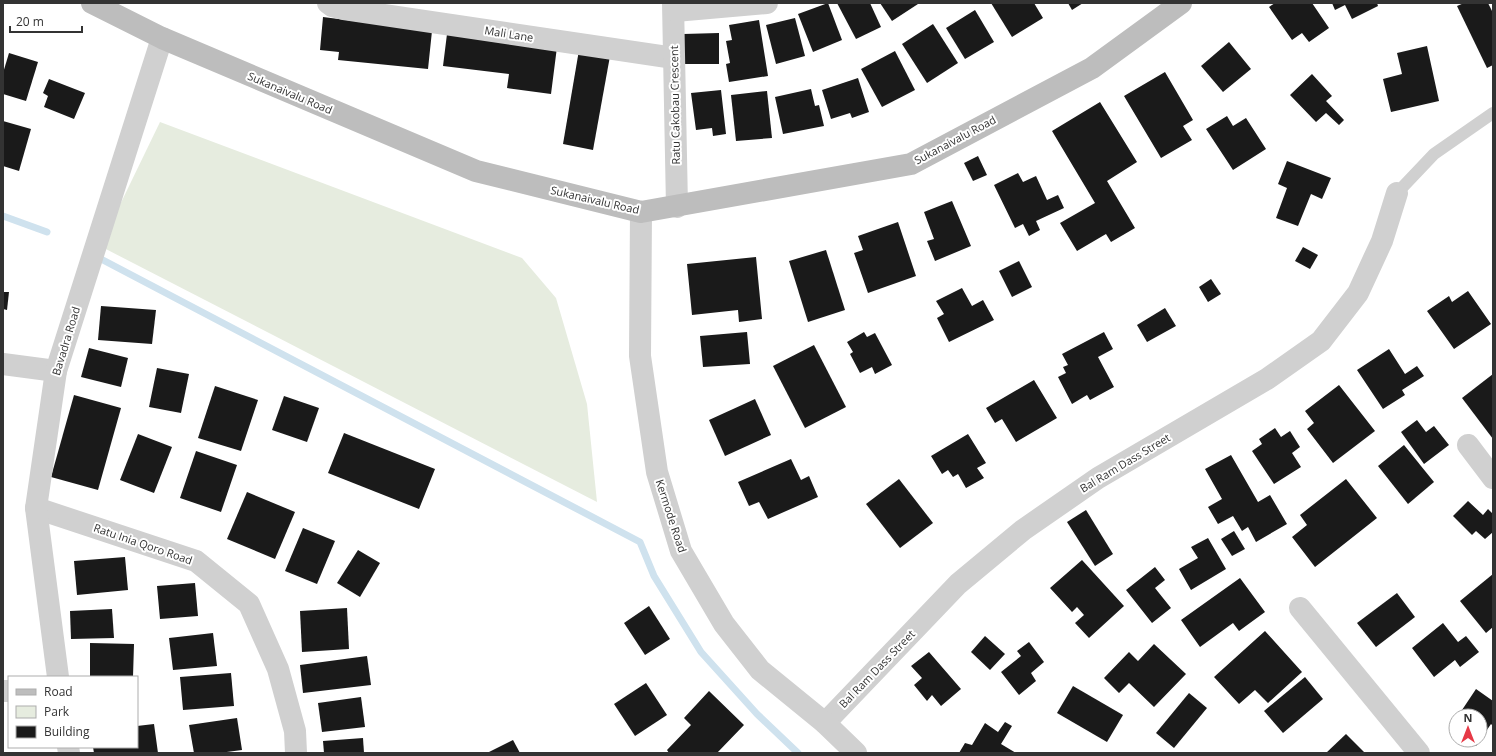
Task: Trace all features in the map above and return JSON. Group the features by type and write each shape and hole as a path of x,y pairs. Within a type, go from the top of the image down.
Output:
{"main road":[{"name":"Sukanaivalu Road","path":"92,3 162,38 476,171 641,212 677,207 911,164 1092,68 1181,3"}],"street":[{"path":"674,7 767,3"},
{"name":"Mali Lane","path":"336,6 674,58"},
{"name":"Ratu Cakobau Crescent","path":"674,7 677,207"},
{"name":"Bavadra Road","path":"58,676 36,508 56,371 162,38"},
{"name":"Bal Ram Dass Street","path":"825,723 958,584 1022,530 1098,478 1267,379 1321,341 1358,292 1382,241 1397,193"},
{"name":"Kermode Road","path":"641,212 640,356 657,472 681,551 724,624 760,670 825,723 856,753"},
{"path":"3,364 56,371"},
{"path":"1468,445 1493,478"},
{"name":"Ratu Inia Qoro Road","path":"36,508 196,561 249,604 278,669 295,731 296,753"},
{"path":"1300,608 1419,753"}],"lane":[{"path":"1397,193 1434,154 1493,113"}],"green space":[{"path":"160,122 522,258 556,298 587,404 597,502 100,246"}],"building":[{"path":"828,3 842,40 813,52 798,14"},
{"path":"837,3 870,3 881,27 856,39"},
{"path":"880,3 917,3 918,4 892,21"},
{"path":"991,3 1034,3 1043,18 1012,37"},
{"path":"1068,3 1083,3 1072,10"},
{"path":"1275,3 1312,3 1329,28 1309,42 1302,33 1292,40 1269,7"},
{"path":"1332,3 1377,3 1378,6 1352,19 1345,5 1335,10"},
{"path":"1464,3 1488,3 1493,13 1493,65 1487,68 1457,6"},
{"path":"975,10 994,42 965,59 946,28"},
{"path":"323,17 432,31 428,69 338,60 339,52 320,50"},
{"path":"795,18 805,56 776,64 766,25"},
{"path":"759,20 768,76 729,82 726,64 730,63 726,41 732,40 729,25"},
{"path":"933,24 958,63 927,83 902,44"},
{"path":"719,33 719,64 684,64 683,34"},
{"path":"447,34 557,47 551,94 507,88 509,74 443,66"},
{"path":"1229,42 1251,69 1223,92 1201,66"},
{"path":"1427,46 1439,101 1391,112 1383,79 1402,74 1397,53"},
{"path":"579,50 610,56 593,150 563,144"},
{"path":"895,51 915,90 882,107 861,69"},
{"path":"9,53 38,62 26,101 3,94 3,73"},
{"path":"1165,72 1193,120 1183,126 1192,140 1161,158 1124,96"},
{"path":"1312,74 1332,96 1326,101 1344,120 1339,125 1326,113 1316,122 1290,95"},
{"path":"858,78 869,112 852,118 850,113 831,119 822,90"},
{"path":"49,79 85,93 74,119 44,107 48,96 43,93"},
{"path":"811,89 815,106 819,105 824,126 783,134 775,97"},
{"path":"721,90 726,134 713,136 712,128 696,130 691,93"},
{"path":"767,91 772,138 736,141 731,95"},
{"path":"1100,102 1137,162 1107,181 1135,228 1111,242 1106,234 1077,251 1060,223 1095,203 1052,131"},
{"path":"1227,116 1233,126 1246,118 1266,149 1233,170 1206,129"},
{"path":"3,121 31,129 19,171 3,166"},
{"path":"978,156 987,175 973,181 964,163"},
{"path":"1287,161 1331,178 1322,199 1311,194 1298,226 1276,218 1287,188 1278,184"},
{"path":"1018,173 1023,182 1036,176 1047,200 1058,195 1064,208 1036,221 1040,230 1029,236 1023,224 1015,228 994,185"},
{"path":"952,201 971,246 935,261 927,241 934,239 924,212"},
{"path":"898,222 916,276 868,293 854,253 863,250 858,236"},
{"path":"1303,247 1318,255 1310,269 1295,261"},
{"path":"826,250 845,310 808,322 789,261"},
{"path":"756,257 762,319 739,322 738,310 692,315 687,264"},
{"path":"1019,261 1032,287 1012,297 999,271"},
{"path":"1211,279 1221,294 1208,302 1199,287"},
{"path":"962,288 972,306 983,300 994,320 949,342 937,318 944,314 936,301"},
{"path":"1468,291 1491,324 1454,349 1427,311 1449,296 1452,302"},
{"path":"3,292 9,292 7,310 3,309"},
{"path":"101,306 156,310 152,344 98,340"},
{"path":"1165,308 1176,326 1147,342 1137,325"},
{"path":"747,332 750,364 703,367 700,336"},
{"path":"864,332 867,337 875,333 892,365 875,374 872,367 860,373 850,354 853,352 847,342"},
{"path":"1104,332 1113,349 1098,357 1114,387 1090,400 1087,395 1072,404 1058,377 1066,373 1063,367 1068,365 1062,354"},
{"path":"814,345 846,407 805,428 773,366"},
{"path":"89,348 128,358 121,387 81,377"},
{"path":"1389,349 1405,374 1417,366 1424,376 1402,390 1405,395 1383,409 1357,370"},
{"path":"157,368 189,374 181,413 149,407"},
{"path":"1493,374 1493,439 1462,398"},
{"path":"1034,380 1057,418 1016,442 1002,419 995,423 986,408"},
{"path":"1339,385 1375,431 1333,463 1307,429 1314,423 1305,411"},
{"path":"215,386 258,400 241,451 198,438"},
{"path":"74,395 121,408 98,490 51,477"},
{"path":"284,396 319,408 307,442 272,430"},
{"path":"755,399 771,435 725,456 709,420"},
{"path":"1417,420 1426,432 1434,426 1449,445 1424,464 1401,432"},
{"path":"1275,428 1281,437 1290,431 1300,447 1292,453 1301,467 1274,484 1252,451 1262,444 1259,439"},
{"path":"344,433 435,469 419,509 328,473"},
{"path":"138,434 172,447 154,493 120,480"},
{"path":"968,434 986,463 977,468 984,478 966,488 958,474 953,477 948,470 942,474 931,456"},
{"path":"1404,445 1434,482 1408,504 1378,466"},
{"path":"196,451 237,465 221,512 180,498"},
{"path":"1231,455 1258,502 1270,495 1287,524 1256,542 1248,527 1242,531 1233,516 1218,524 1208,507 1222,499 1205,469"},
{"path":"791,459 801,480 809,476 818,497 768,519 759,502 749,506 738,482"},
{"path":"899,479 933,523 900,548 866,504"},
{"path":"1346,479 1377,518 1315,567 1292,537 1307,525 1300,515"},
{"path":"247,492 295,512 275,559 227,539"},
{"path":"1468,501 1483,515 1488,509 1493,514 1493,532 1485,539 1476,531 1472,535 1453,516"},
{"path":"1086,510 1113,554 1095,566 1067,522"},
{"path":"303,528 335,541 317,584 285,571"},
{"path":"1234,531 1245,549 1232,556 1221,539"},
{"path":"1208,538 1226,569 1191,590 1179,569 1198,558 1191,547"},
{"path":"358,550 380,563 360,597 337,583"},
{"path":"125,557 128,590 77,595 74,561"},
{"path":"1082,560 1124,606 1089,638 1075,623 1084,615 1077,607 1072,612 1050,588"},
{"path":"1155,567 1165,580 1155,588 1171,608 1152,623 1126,590"},
{"path":"1493,574 1493,627 1486,633 1460,601"},
{"path":"1240,578 1265,612 1239,631 1233,623 1200,647 1181,620"},
{"path":"195,583 198,616 160,619 157,586"},
{"path":"1397,593 1415,617 1376,647 1357,623"},
{"path":"649,606 670,639 645,655 624,623"},
{"path":"347,608 349,649 302,652 300,611"},
{"path":"112,609 114,638 71,639 70,611"},
{"path":"1443,623 1458,642 1466,636 1479,652 1460,667 1455,660 1434,677 1412,648"},
{"path":"1265,631 1302,672 1268,703 1255,690 1239,704 1214,677"},
{"path":"213,633 217,666 173,670 169,638"},
{"path":"985,636 1005,654 990,670 971,652"},
{"path":"1029,642 1044,662 1031,673 1036,681 1019,695 1001,672 1021,656 1017,651"},
{"path":"90,643 134,644 133,676 90,676"},
{"path":"1154,644 1186,674 1154,707 1129,683 1119,693 1104,678 1129,652 1138,661"},
{"path":"929,652 961,689 941,706 932,695 927,701 914,685 922,678 911,666"},
{"path":"367,656 371,685 303,693 300,665"},
{"path":"231,673 234,706 183,710 180,677"},
{"path":"1305,677 1323,699 1283,733 1264,711"},
{"path":"646,683 667,715 635,736 614,704"},
{"path":"1073,686 1123,715 1107,742 1057,713"},
{"path":"1476,689 1493,701 1493,726 1491,724 1488,728 1488,708 1463,708"},
{"path":"709,691 744,725 717,753 669,753 667,750 691,725 684,718"},
{"path":"1189,693 1207,708 1174,748 1156,733"},
{"path":"361,697 365,727 322,732 318,703"},
{"path":"237,718 242,750 219,753 194,753 189,725"},
{"path":"1005,722 1012,726 1001,744 1016,753 959,753 965,743 972,745 985,723 998,732"},
{"path":"154,724 158,753 94,753 93,748 138,748 138,726"},
{"path":"1346,734 1365,753 1326,753"},
{"path":"363,738 364,753 324,753 323,741"},
{"path":"513,740 520,753 487,753"}],"waterway":[{"path":"3,216 47,232"},
{"path":"101,259 640,542 654,576 701,652 757,714 798,753"}]}
